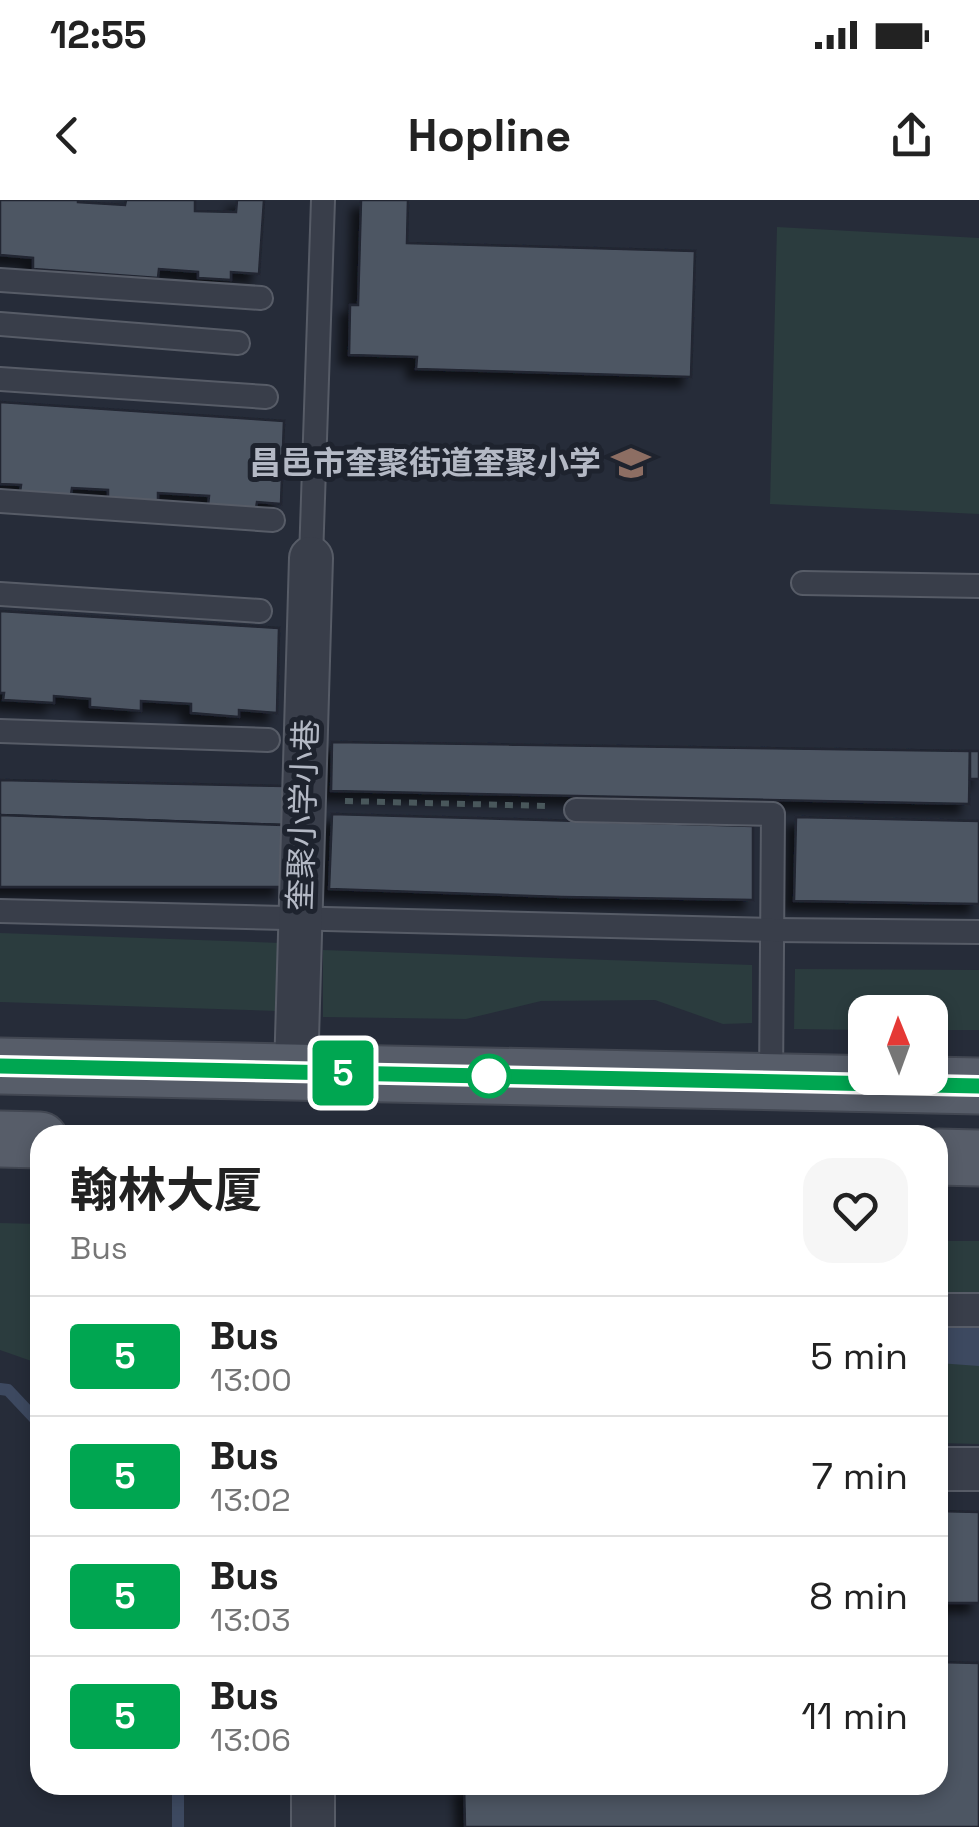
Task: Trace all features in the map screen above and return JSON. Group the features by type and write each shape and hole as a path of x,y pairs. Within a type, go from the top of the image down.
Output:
{"main road":[{"path":"0,1066 979,1086"},
{"path":"0,1139 30,1140"},
{"path":"948,1157 979,1158"}],"street":[{"name":"奎聚小学小巷","path":"296,1072 311,558"},
{"path":"948,1310 979,1310"},
{"path":"948,1469 979,1469"},
{"path":"313,1795 313,1827"}],"lane":[{"path":"311,558 323,200"},
{"path":"0,280 261,298"},
{"path":"0,324 238,342"},
{"path":"0,379 266,396"},
{"path":"0,501 273,520"},
{"path":"803,583 979,586"},
{"path":"0,594 260,611"},
{"path":"0,732 268,740"},
{"path":"567,808 773,814 771,1082"},
{"path":"0,911 979,932"}],"path":[{"path":"304,800 567,808"}],"shaded area":[{"path":"777,227 979,238 979,514 770,504"},
{"path":"0,933 281,943 278,1011 0,1002"},
{"path":"323,950 752,965 752,1023 723,1024 655,1000 541,1001 466,1019 323,1017"},
{"path":"795,969 979,970 979,1030 948,1030 948,995 848,995 848,1030 794,1029"},
{"path":"0,1223 30,1224 30,1360 0,1350"},
{"path":"948,1241 979,1241 979,1444 948,1443"}],"water":[{"path":"948,1322 979,1322 979,1366 948,1364"}],"building":[{"path":"0,200 78,200 125,205 126,200 195,200 195,211 236,212 237,200 264,200 259,274 231,272 231,280 198,278 198,272 159,269 158,278 33,269 33,258 0,255"},
{"path":"361,200 408,200 407,243 695,251 691,377 416,369 417,357 349,355 350,305 358,305"},
{"path":"0,402 284,421 281,504 257,502 256,509 208,506 209,496 158,493 158,502 108,499 108,490 72,488 71,495 20,492 21,485 0,484"},
{"path":"0,611 279,628 277,713 239,710 239,717 191,713 191,704 141,701 141,711 90,707 90,699 54,696 54,703 3,700"},
{"path":"332,742 970,751 969,804 331,791"},
{"path":"970,751 979,751 979,779 970,779"},
{"path":"0,780 285,786 284,825 0,815"},
{"path":"332,814 753,826 753,900 329,889"},
{"path":"0,815 284,825 283,887 0,887"},
{"path":"796,817 979,821 979,904 794,901"},
{"path":"948,1511 979,1512 979,1603 948,1603"},
{"path":"948,1662 979,1663 979,1827 465,1827 464,1795 948,1795"}],"waterway":[{"path":"0,1389 8,1390 30,1413"},
{"path":"178,1795 178,1827"}],"bus line":[{"name":"5","path":"0,1066 979,1086"}],"place":[{"name":"昌邑市奎聚街道奎聚小学","path":"631,463"}]}
